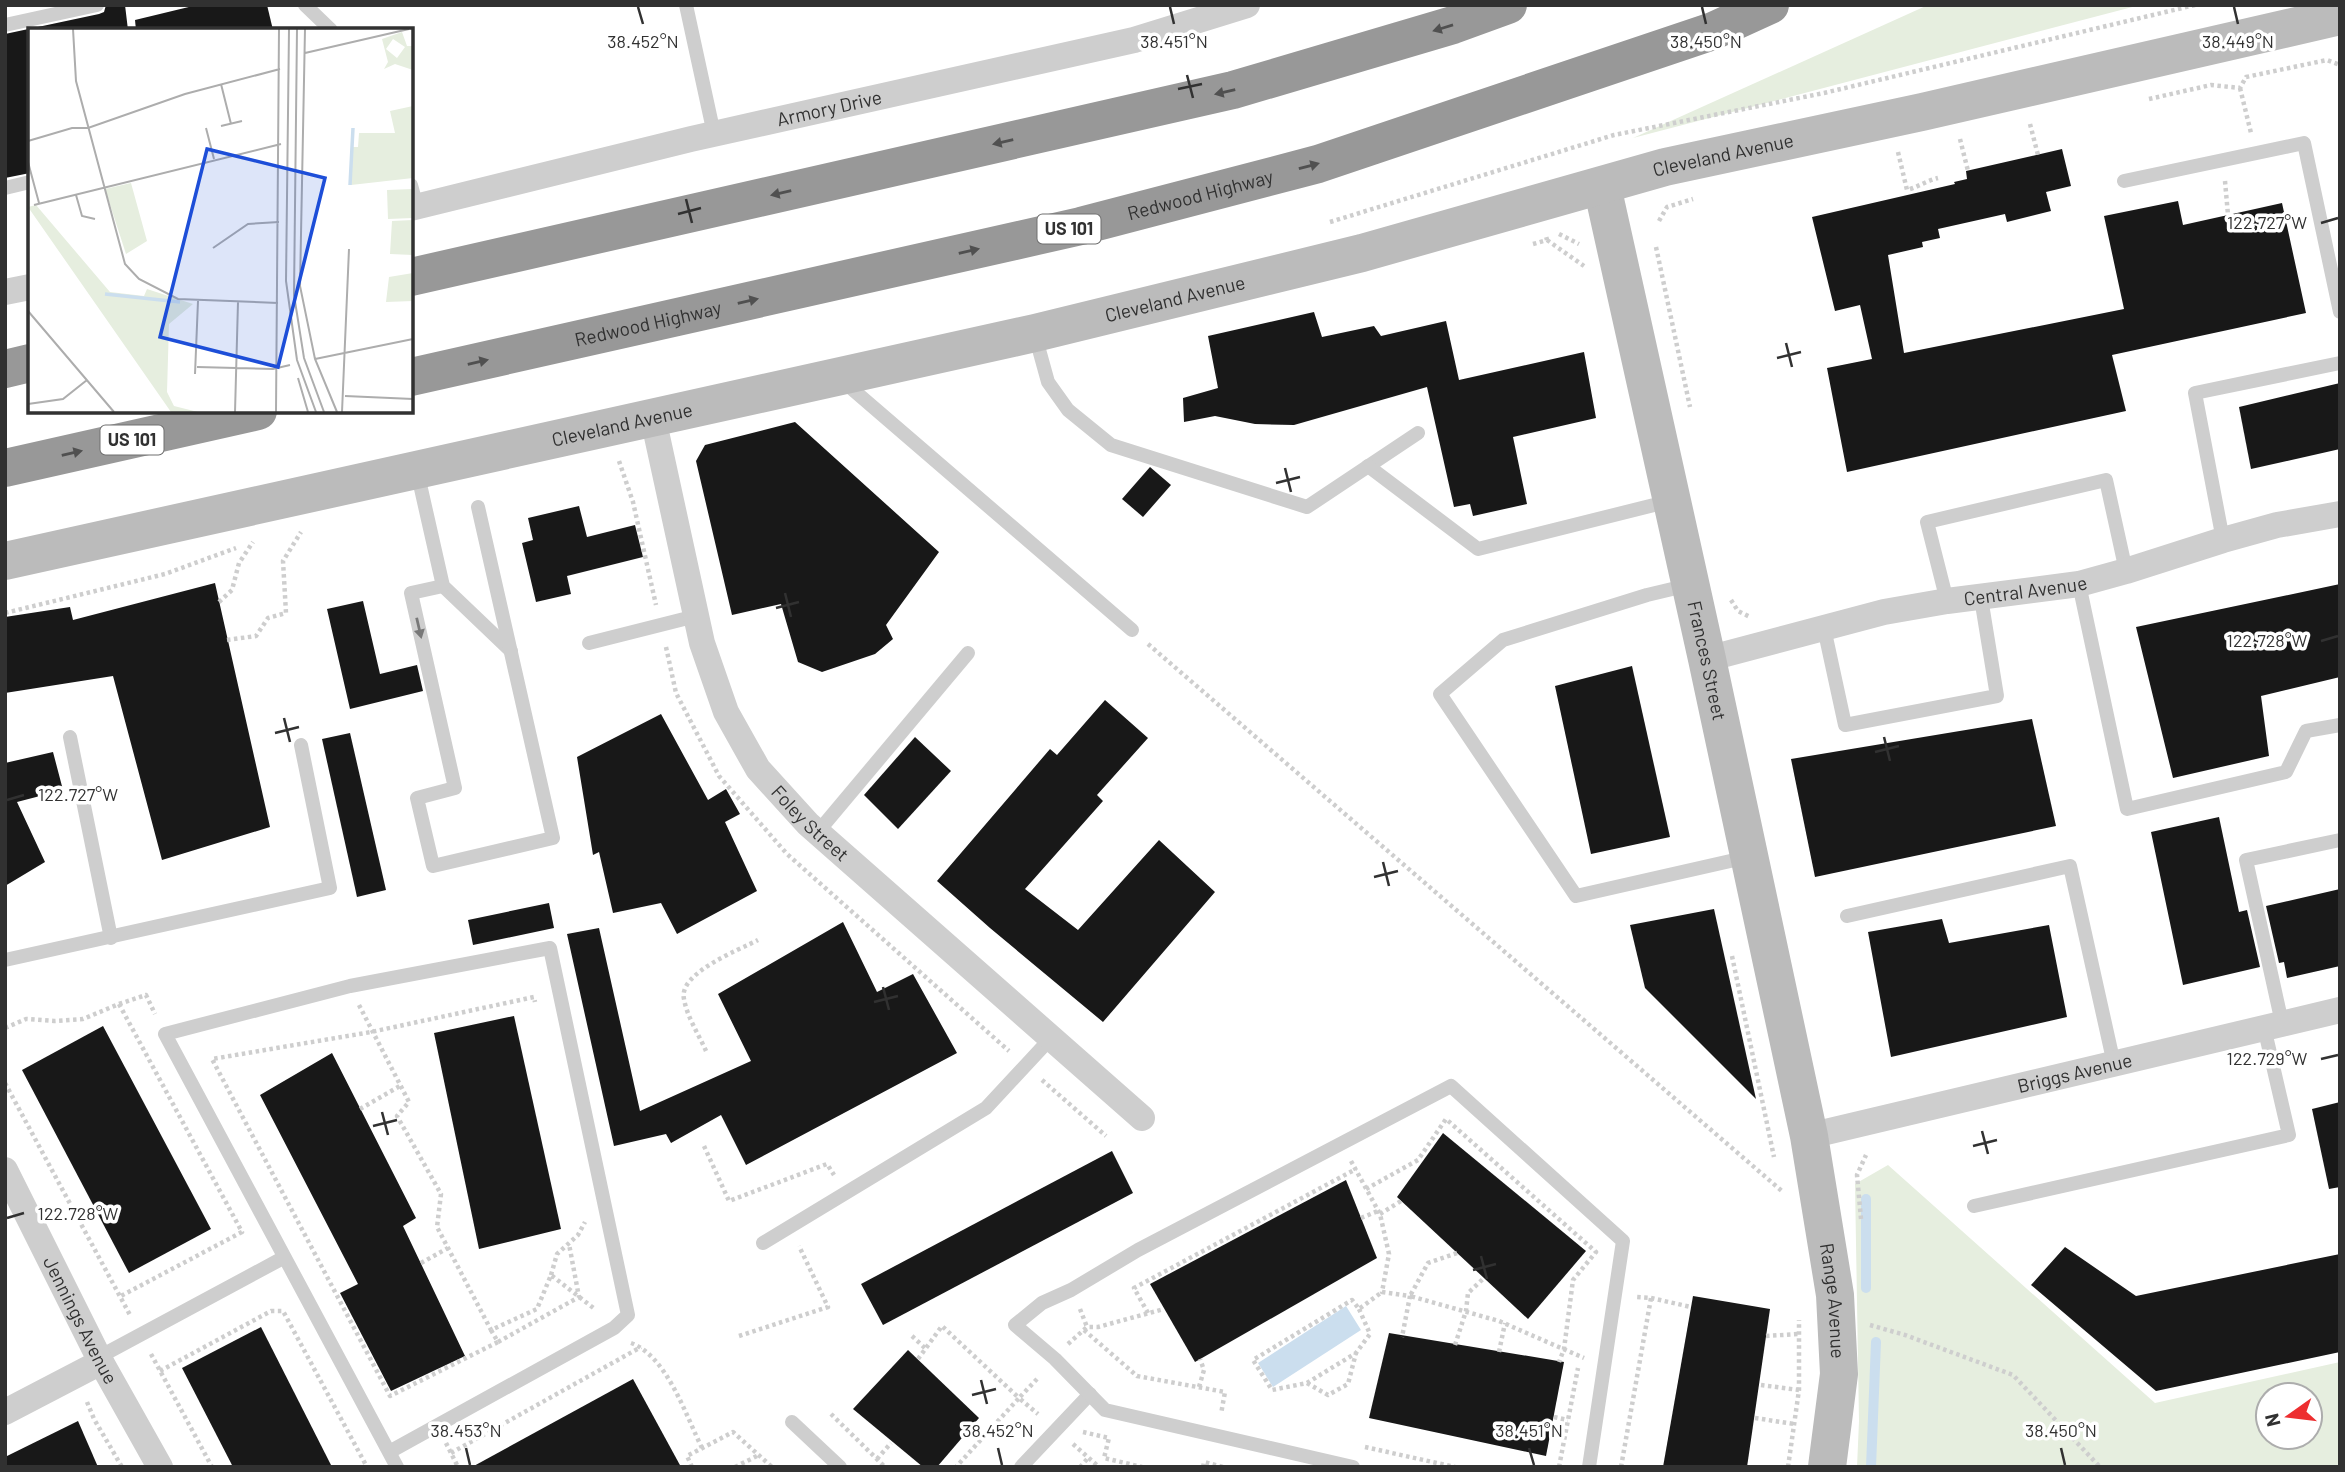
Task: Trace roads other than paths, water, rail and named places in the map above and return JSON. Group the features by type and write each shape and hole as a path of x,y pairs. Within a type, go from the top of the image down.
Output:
{"highway":[{"path":"413,277 1233,90 1453,25 1508,5"},
{"name":"Redwood Highway","path":"413,377 1067,229 1318,164 1713,32 1770,5"},
{"path":"5,369 28,363"},
{"name":"US 101","path":"5,468 249,413"}],"street":[{"name":"Armory Drive","path":"413,200 1134,40 1247,5"},
{"name":"Cleveland Avenue","path":"5,561 1035,333 1362,253 1665,167 1935,109 2340,16"},
{"name":"Frances Street","path":"1602,186 1809,1136"},
{"path":"5,292 28,287"},
{"name":"Foley Street","path":"653,418 702,643 726,712 758,769 817,833 1142,1118"},
{"name":"Central Avenue","path":"1707,659 1884,612 2079,584 2277,525 2340,514"},
{"name":"Briggs Avenue","path":"1809,1136 2340,1010"},
{"name":"Range Avenue","path":"1809,1136 1835,1295 1839,1374 1827,1467"},
{"name":"Jennings Avenue","path":"7,1176 100,1360 160,1467"},
{"path":"5,1412 100,1360"}],"lane":[{"path":"5,25 97,5"},
{"path":"305,5 329,28"},
{"path":"686,5 714,134"},
{"path":"2124,181 2304,143 2334,258 2340,312"},
{"path":"5,188 28,182"},
{"path":"1035,333 1048,382 1068,410 1111,445 1307,507 1418,433"},
{"path":"2223,540 2195,393 2340,363"},
{"path":"839,377 1132,630"},
{"path":"1368,466 1478,549 1672,500"},
{"path":"417,469 443,586 511,651"},
{"path":"1947,601 1927,522 2106,480 2126,571"},
{"path":"443,586 411,593 455,788 417,798 433,866 553,838 478,507"},
{"path":"1690,584 1503,640 1440,694 1576,896 1749,857"},
{"path":"2079,584 2127,809 2286,772 2306,731 2340,724"},
{"path":"1824,628 1845,725 1997,696 1980,598"},
{"path":"589,643 696,616"},
{"path":"817,833 968,653"},
{"path":"70,737 111,938"},
{"path":"5,960 330,887 301,745"},
{"path":"1974,1206 2289,1135 2246,860 2340,840"},
{"path":"1847,916 2070,866 2114,1064"},
{"path":"391,1451 614,1328 628,1315 550,948 350,986 164,1034 283,1258 391,1451 397,1467"},
{"path":"763,1243 986,1108 1051,1038"},
{"path":"1353,1467 1105,1410 1055,1359 1016,1325 1042,1303 1070,1290 1138,1250 1451,1086 1623,1241 1589,1467"},
{"path":"100,1360 140,1335 283,1258"},
{"path":"1021,1467 1090,1394"},
{"path":"792,1422 840,1467"}],"water":[{"path":"1346,1306 1361,1330 1273,1387 1258,1363"}],"waterway":[{"path":"1866,1199 1866,1288"},
{"path":"1871,1467 1876,1342"}]}
